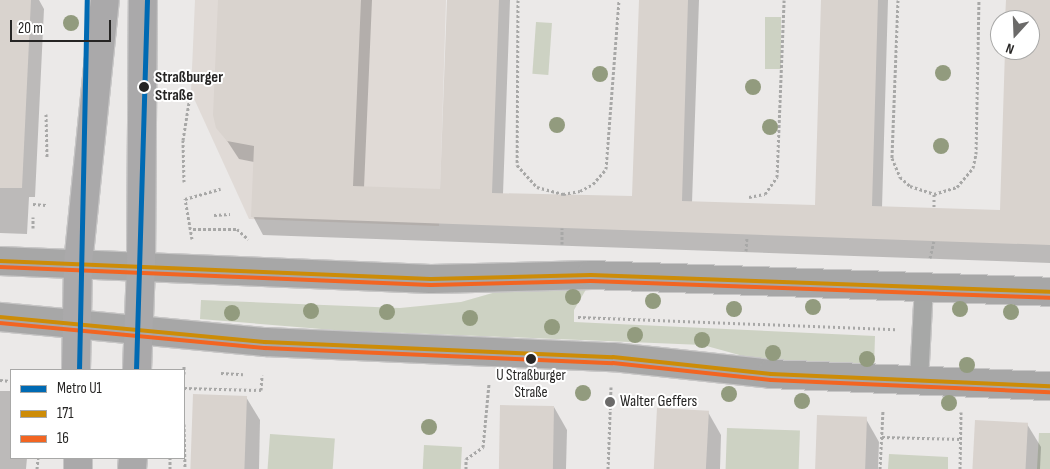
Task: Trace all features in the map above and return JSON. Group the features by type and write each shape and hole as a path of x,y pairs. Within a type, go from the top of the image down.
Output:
{"main road":[{"path":"76,369 74,325 78,264 105,0"},
{"path":"137,369 141,266 143,0"},
{"path":"0,261 431,279 591,275 1050,292"},
{"path":"0,318 265,342 613,357 771,374 1050,386"}],"lane":[{"path":"919,381 924,287"}],"path":[{"path":"518,0 517,165 537,187 563,194 580,191 593,184 606,169 619,0"},
{"path":"749,197 765,194 777,177 784,0"},
{"path":"898,0 892,158 900,177 910,186 934,194 957,187 966,179 976,154 979,0"},
{"path":"184,182 183,140 189,101"},
{"path":"46,114 47,157"},
{"path":"192,240 193,229 185,211 185,198 221,189"},
{"path":"934,194 934,208"},
{"path":"33,204 46,205"},
{"path":"214,214 230,214"},
{"path":"33,217 33,228"},
{"path":"193,229 237,229 249,240"},
{"path":"578,317 921,330"},
{"path":"466,469 466,460 483,447 491,353"},
{"path":"221,373 251,374"},
{"path":"185,388 262,390 262,375"},
{"path":"880,469 884,380"},
{"path":"960,469 962,383"},
{"path":"608,469 610,408"},
{"path":"882,437 961,439"}],"shaded area":[{"path":"195,0 446,0 439,226 249,219 191,92"}],"green space":[{"path":"765,17 781,17 781,69 765,69"},
{"path":"536,22 552,23 548,75 532,74"},
{"path":"588,286 574,310 574,322 875,336 874,368 772,364 703,345 334,330 200,319 201,300 400,308 461,302 503,290"},
{"path":"727,428 800,431 799,469 726,469"},
{"path":"1039,433 1050,433 1050,469 1037,469"},
{"path":"270,434 335,439 333,469 268,469"},
{"path":"424,445 462,447 461,469 423,469"},
{"path":"889,454 948,457 948,469 888,469"}],"building":[{"path":"0,0 31,0 22,188 0,188"},
{"path":"218,0 361,0 353,186 440,189 447,0 499,0 492,193 632,196 639,0 688,0 682,201 815,205 821,0 878,0 872,206 1000,210 1005,60 1040,60 1040,10 1006,10 1006,0 1050,0 1050,245 251,217 254,146 227,141 216,128 213,115"},
{"path":"193,394 247,396 244,469 190,469"},
{"path":"500,405 554,406 553,469 499,469"},
{"path":"657,408 709,411 706,469 654,469"},
{"path":"817,415 867,417 865,469 815,469"},
{"path":"975,420 1028,423 1026,469 972,469"}],"metro line":[{"name":"U1","path":"79,369 87,0"},
{"name":"U1","path":"136,369 147,0"}],"transit line":[{"name":"171","path":"0,261 431,279 591,275 1050,292"},
{"name":"16","path":"0,267 431,285 591,281 1050,298"},
{"name":"171","path":"0,317 265,342 613,357 771,374 1050,386"},
{"name":"16","path":"0,323 265,348 613,363 771,380 1050,392"}],"place":[{"name":"Straßburger Straße","path":"144,87"},
{"name":"U Straßburger Straße","path":"531,359"},
{"name":"Walter Geffers","path":"610,402"}]}
